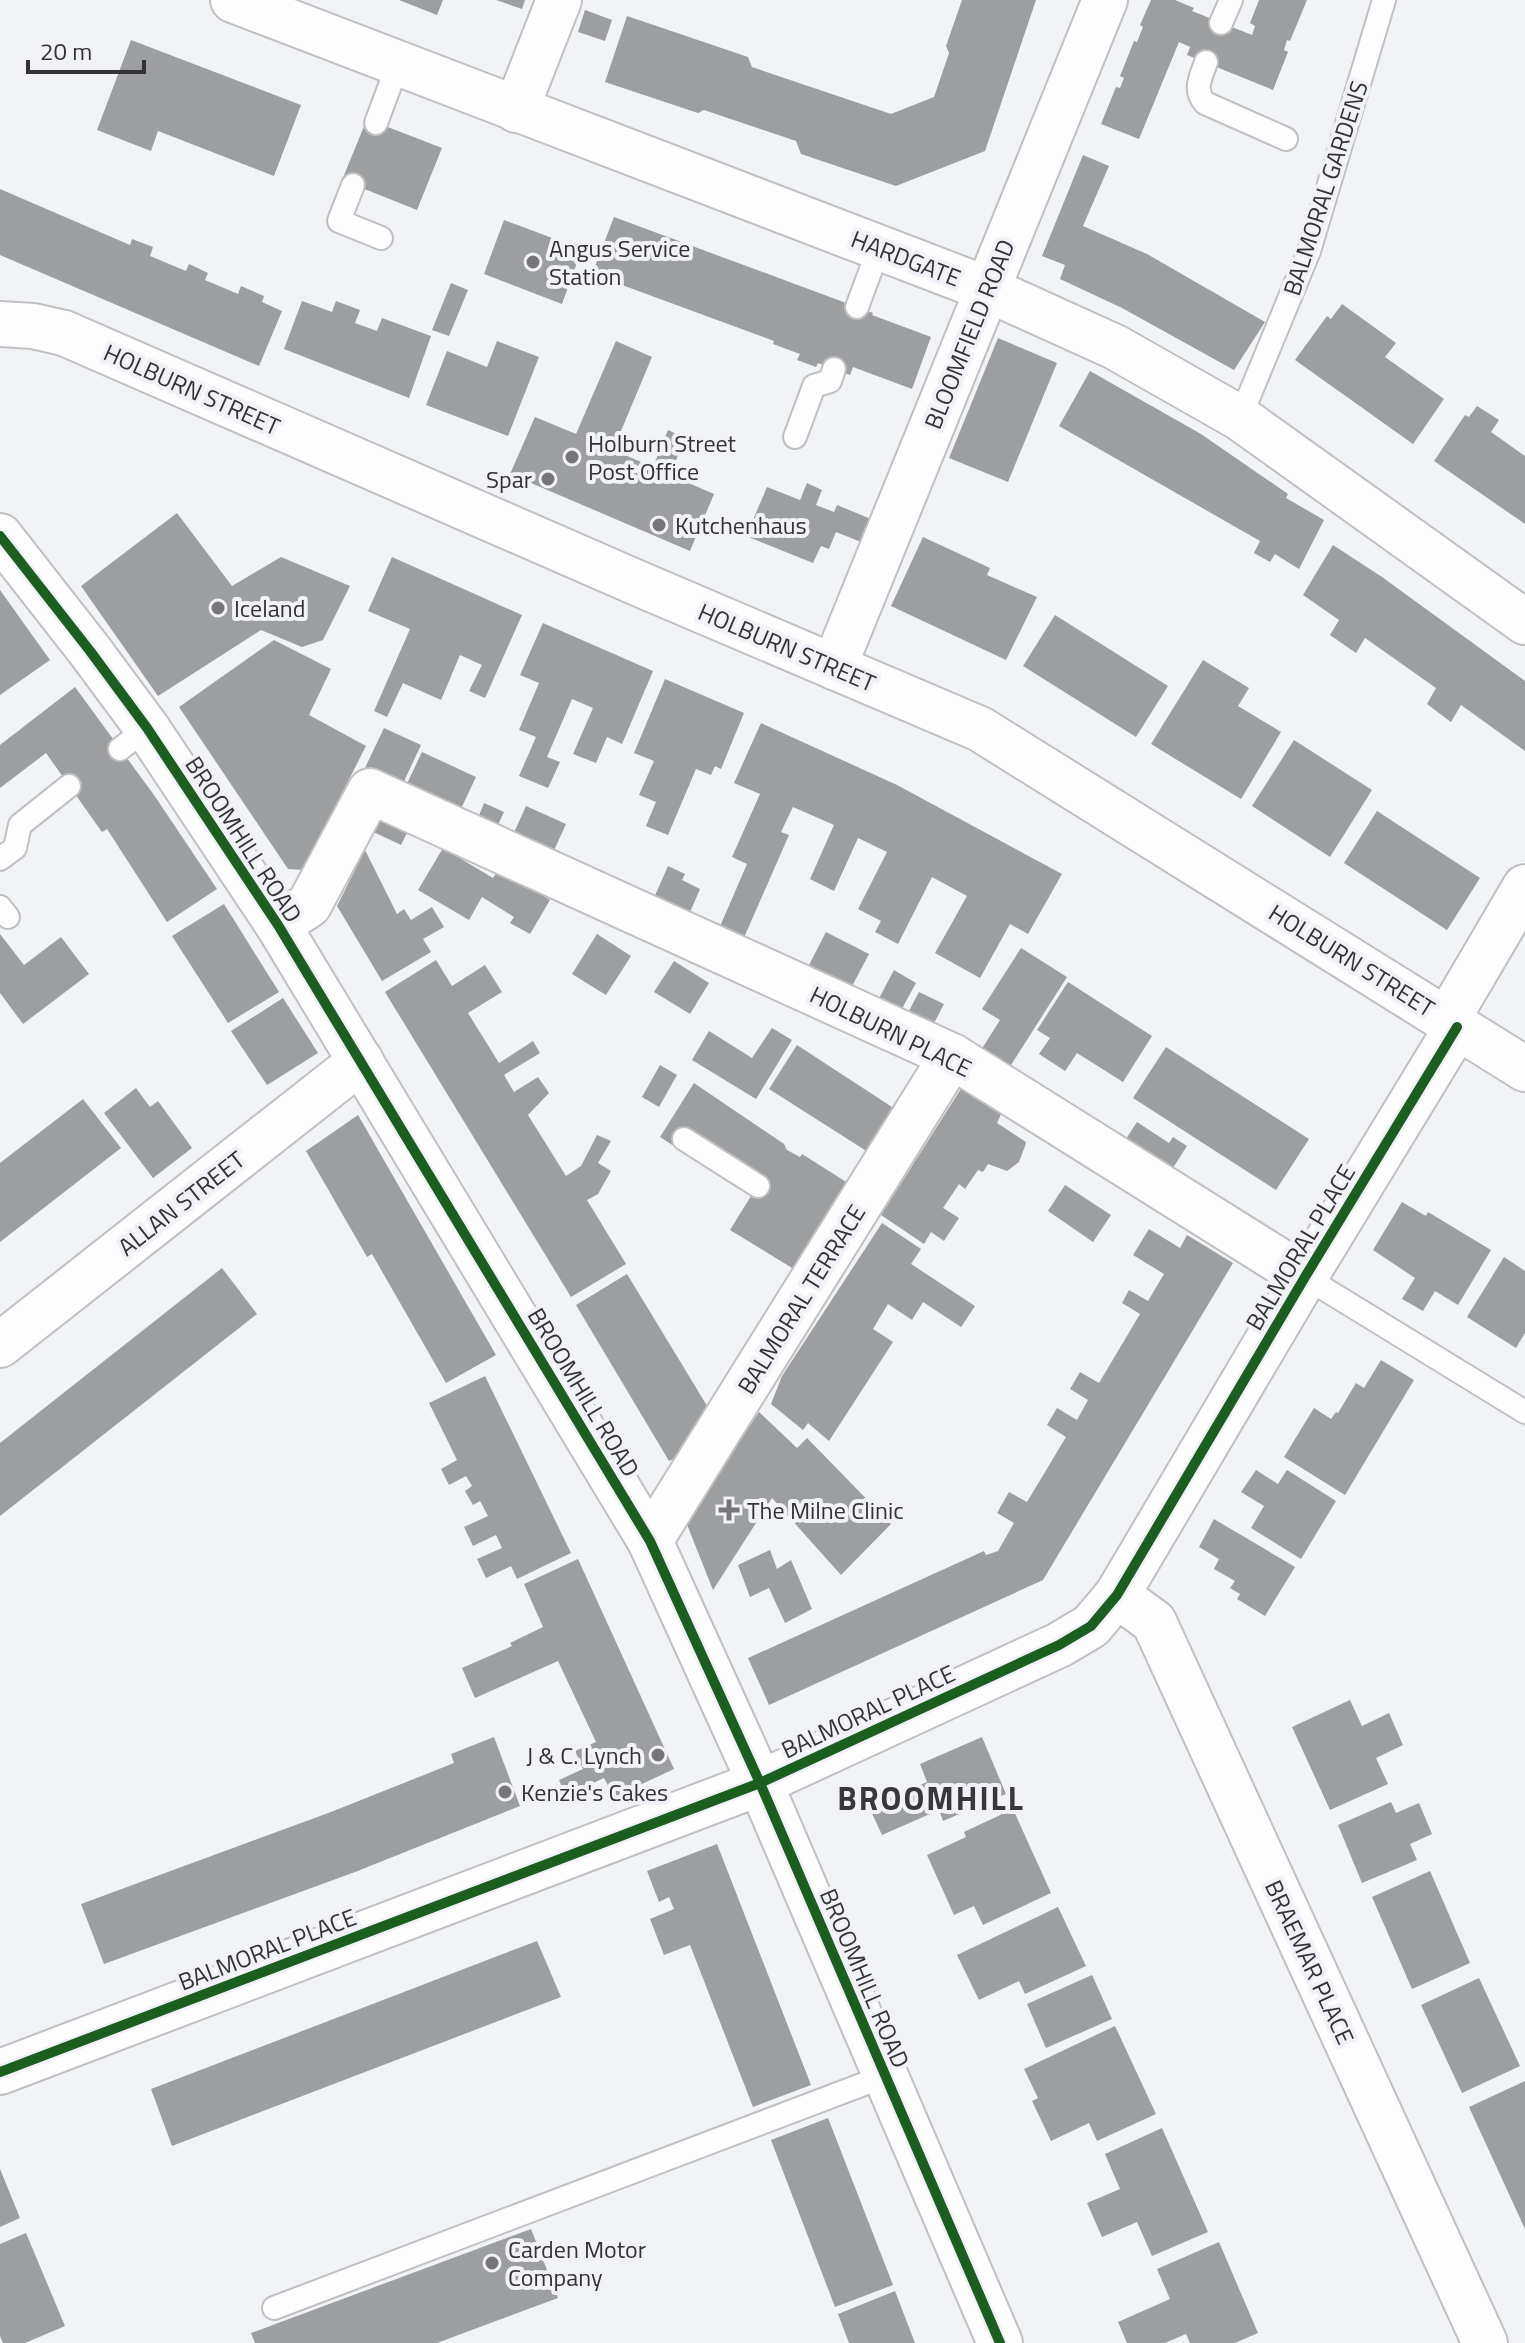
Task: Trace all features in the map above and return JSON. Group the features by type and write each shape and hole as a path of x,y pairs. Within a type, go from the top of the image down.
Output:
{"street":[{"name":"HARDGATE","path":"233,0 987,289 1115,347 1240,418 1525,622"},
{"path":"516,110 559,0"},
{"name":"BLOOMFIELD ROAD","path":"834,667 1105,0"},
{"name":"HOLBURN STREET","path":"0,324 33,326 64,333 980,729 1525,1069"},
{"name":"BROOMHILL ROAD","path":"0,536 90,651 134,738 278,925 650,1541 760,1783 1000,2343"},
{"name":"HOLBURN PLACE","path":"278,925 309,905 370,791 952,1056 1305,1277"},
{"name":"BALMORAL PLACE","path":"0,2072 760,1783 1059,1645 1091,1626 1117,1595 1305,1277 1452,1024 1525,887"},
{"name":"BALMORAL TERRACE","path":"650,1541 832,1233 952,1056"},
{"name":"ALLAN STREET","path":"0,1345 361,1061"},
{"name":"BRAEMAR PLACE","path":"1117,1595 1154,1622 1485,2343"}],"lane":[{"path":"1221,23 1231,0"},
{"name":"BALMORAL GARDENS","path":"1240,418 1309,251 1384,0"},
{"path":"1206,62 1198,84 1198,94 1205,103 1286,139"},
{"path":"376,123 398,64"},
{"path":"353,185 339,221 381,238"},
{"path":"857,307 879,248"},
{"path":"795,437 814,386 830,381 834,369"},
{"path":"0,859 15,848 20,825 69,786"},
{"path":"684,1139 758,1186"},
{"name":"HOLBURN PLACE","path":"1305,1277 1525,1412"},
{"path":"274,2308 885,2076"}],"building":[{"path":"399,0 443,0 437,15"},
{"path":"496,0 525,0 522,9"},
{"path":"962,0 1036,0 985,151 896,186 801,154 796,141 704,110 698,113 605,82 627,16 748,57 752,67 891,114 934,97 949,53 946,46"},
{"path":"1151,0 1175,0 1194,8 1192,11 1252,35 1255,26 1250,23 1259,0 1307,0 1290,41 1287,40 1284,50 1288,52 1273,90 1187,55 1190,47 1179,42 1139,139 1101,124 1116,87 1120,88 1124,78 1120,76 1134,41 1137,42 1143,27 1140,25"},
{"path":"585,10 612,20 605,41 578,32"},
{"path":"131,40 301,105 274,176 158,131 151,151 97,130"},
{"path":"367,119 442,148 417,210 342,180"},
{"path":"1083,155 1109,166 1083,226 1147,254 1265,322 1234,370 1122,308 1060,279 1065,265 1042,256"},
{"path":"0,189 130,245 132,239 153,247 150,256 186,271 189,264 208,273 205,280 238,294 241,286 264,296 262,302 282,311 259,366 0,255"},
{"path":"614,217 931,337 912,389 853,367 850,375 818,363 816,367 797,360 800,354 773,344 774,341 592,274"},
{"name":"Angus Service Station","path":"504,220 582,249 562,304 484,274"},
{"path":"451,283 468,290 449,336 432,330"},
{"path":"302,301 332,312 336,301 360,310 355,323 377,331 382,318 431,336 409,398 284,349"},
{"path":"1342,304 1396,343 1385,357 1444,399 1413,444 1295,360 1327,316 1331,319"},
{"path":"998,338 1057,363 1008,482 949,458"},
{"path":"497,341 539,357 508,436 426,405 447,351 487,367"},
{"path":"616,341 652,357 613,450 653,467 668,430 685,438 670,475 714,494 690,551 510,474 535,417 576,434"},
{"path":"1090,371 1201,434 1288,494 1286,498 1324,520 1299,569 1275,554 1270,562 1254,553 1260,541 1059,426"},
{"path":"1477,406 1499,420 1491,432 1525,456 1525,524 1434,461 1465,415 1469,417"},
{"path":"807,483 822,490 816,505 834,512 837,505 871,519 861,542 836,532 829,549 821,546 813,563 746,536 767,487 800,500"},
{"name":"Iceland","path":"177,513 232,586 281,557 350,586 323,640 302,647 261,630 158,696 81,586"},
{"path":"923,537 990,568 987,575 1037,597 1006,660 891,606"},
{"path":"1333,545 1525,681 1525,751 1461,705 1451,722 1427,704 1436,688 1365,638 1356,653 1330,635 1339,620 1303,595"},
{"path":"392,557 522,615 485,698 469,691 482,665 460,655 441,700 403,683 387,717 374,711 410,629 368,611"},
{"path":"0,590 50,660 0,695"},
{"path":"1055,615 1168,686 1136,737 1023,666"},
{"path":"543,623 653,671 622,744 607,737 596,763 573,754 593,708 572,699 547,757 560,762 548,788 519,776 536,737 519,730 539,683 520,675"},
{"path":"274,640 331,669 309,715 366,746 303,870 288,869 179,707"},
{"path":"1203,660 1249,688 1238,706 1281,732 1241,799 1151,744"},
{"path":"665,679 744,713 721,769 715,766 711,775 696,769 668,835 646,826 656,802 639,795 654,761 634,753"},
{"path":"75,687 154,795 217,889 167,922 107,829 102,832 46,753 0,788 0,745"},
{"path":"761,723 897,785 1062,874 1028,934 1010,924 980,978 935,953 967,896 932,877 898,944 875,932 881,921 858,909 887,852 858,838 834,891 810,879 834,825 793,807 781,832 789,835 742,942 718,931 747,864 732,857 760,794 734,783"},
{"path":"384,728 421,745 400,790 363,772"},
{"path":"1294,740 1372,790 1330,857 1252,806"},
{"path":"422,752 476,777 458,815 404,790"},
{"path":"484,803 504,812 493,836 474,828"},
{"path":"526,806 566,824 551,857 511,839"},
{"path":"378,807 412,823 401,845 367,829"},
{"path":"1377,811 1480,878 1447,930 1344,863"},
{"path":"443,848 493,878 502,864 550,900 530,934 510,923 514,917 482,897 469,920 418,890"},
{"path":"365,850 397,914 404,909 411,920 432,907 444,927 423,939 431,952 382,981 337,906"},
{"path":"668,866 685,874 682,880 700,889 687,919 653,900"},
{"path":"224,904 279,992 228,1023 172,936"},
{"path":"826,932 869,954 851,988 808,967"},
{"path":"0,934 24,965 61,937 89,974 23,1024 0,993"},
{"path":"597,934 631,956 606,995 572,974"},
{"path":"1021,948 1067,977 1004,1076 976,1058 1000,1020 982,1009"},
{"path":"436,960 452,986 485,965 502,992 468,1013 499,1063 533,1041 540,1053 504,1075 514,1092 538,1077 549,1093 528,1115 566,1176 581,1166 597,1135 611,1141 598,1163 611,1171 598,1194 587,1200 626,1264 571,1297 385,992"},
{"path":"674,961 709,983 690,1014 654,992"},
{"path":"894,970 916,983 899,1014 876,1004"},
{"path":"1068,982 1152,1036 1123,1082 1077,1053 1065,1071 1039,1054 1050,1038 1037,1030"},
{"path":"919,992 944,1004 928,1035 903,1022"},
{"path":"283,998 318,1053 267,1085 231,1031"},
{"path":"772,1028 792,1040 756,1099 692,1060 709,1031 752,1058"},
{"path":"797,1045 895,1109 868,1152 769,1089"},
{"path":"1166,1047 1309,1139 1276,1190 1133,1098"},
{"path":"660,1065 677,1075 659,1107 642,1097"},
{"path":"694,1083 784,1144 787,1150 800,1157 802,1154 851,1185 797,1271 730,1230 751,1196 660,1137"},
{"path":"964,1084 1002,1112 997,1123 1026,1142 1025,1146 1019,1162 1007,1171 988,1164 983,1172 978,1170 965,1189 959,1184 943,1208 959,1218 944,1241 931,1232 924,1244 881,1215"},
{"path":"136,1088 150,1107 158,1101 192,1148 153,1178 104,1113"},
{"path":"83,1099 121,1148 0,1242 0,1163"},
{"path":"358,1115 496,1355 446,1383 372,1254 367,1257 306,1151"},
{"path":"1137,1122 1169,1143 1173,1137 1187,1146 1169,1174 1122,1145"},
{"path":"1065,1185 1111,1215 1093,1242 1048,1211"},
{"path":"1402,1202 1426,1216 1428,1212 1491,1250 1458,1305 1435,1291 1423,1311 1402,1299 1415,1278 1373,1250"},
{"path":"882,1223 921,1249 911,1264 975,1306 961,1327 923,1302 912,1320 888,1304 873,1329 893,1342 829,1441 808,1423 803,1430 771,1404 782,1376"},
{"path":"1149,1229 1180,1248 1187,1235 1233,1263 1043,1580 769,1705 748,1658 984,1551 986,1555 998,1551 1014,1523 997,1513 1009,1492 1027,1502 1066,1437 1047,1425 1057,1408 1077,1420 1088,1400 1070,1389 1080,1372 1099,1383 1140,1314 1122,1303 1129,1290 1148,1301 1164,1274 1133,1255"},
{"path":"1504,1257 1525,1271 1525,1333 1516,1348 1467,1317"},
{"path":"222,1268 257,1314 0,1516 0,1443"},
{"path":"627,1274 709,1409 681,1456 669,1461 576,1305"},
{"path":"1381,1360 1414,1380 1345,1495 1284,1457 1314,1408 1331,1419 1356,1383 1364,1388"},
{"path":"485,1376 571,1553 517,1579 511,1566 486,1578 477,1559 502,1548 496,1535 473,1546 464,1527 488,1516 480,1501 473,1505 465,1491 472,1486 466,1476 449,1485 441,1469 457,1460 429,1403"},
{"path":"759,1412 797,1448 807,1438 891,1524 841,1575 772,1498 713,1590 686,1522"},
{"path":"1256,1470 1278,1484 1287,1470 1336,1501 1301,1559 1251,1528 1264,1506 1241,1492"},
{"path":"1214,1519 1295,1567 1265,1616 1237,1599 1240,1594 1230,1588 1235,1581 1214,1569 1219,1559 1199,1547"},
{"path":"770,1550 777,1569 791,1560 812,1609 785,1623 769,1588 750,1597 738,1565"},
{"path":"578,1559 674,1769 614,1797 604,1778 566,1796 559,1780 583,1769 575,1751 596,1742 558,1661 475,1698 462,1668 512,1646 510,1643 543,1627 524,1584"},
{"path":"1350,1700 1362,1726 1389,1713 1403,1745 1376,1758 1388,1784 1330,1810 1292,1727"},
{"path":"494,1737 520,1806 355,1872 104,1964 81,1904 454,1763 451,1754"},
{"path":"982,1737 1006,1794 943,1821 939,1810 882,1835 869,1807 927,1782 920,1764"},
{"path":"1391,1802 1396,1813 1419,1803 1432,1834 1410,1844 1417,1860 1362,1883 1338,1825"},
{"path":"1013,1809 1051,1893 983,1925 974,1906 954,1915 927,1855 966,1837 964,1832"},
{"path":"717,1844 811,2085 753,2107 690,1945 664,1955 650,1919 674,1909 669,1897 659,1902 647,1871"},
{"path":"1430,1871 1470,1963 1412,1989 1372,1897"},
{"path":"1058,1907 1086,1966 1025,1994 1019,1981 979,2000 957,1955"},
{"path":"537,1941 561,1997 172,2146 151,2089"},
{"path":"1092,1975 1112,2019 1046,2048 1027,2004"},
{"path":"1479,1978 1520,2066 1462,2093 1421,2005"},
{"path":"1115,2026 1156,2114 1097,2141 1089,2123 1051,2141 1032,2101 1038,2098 1024,2069"},
{"path":"1525,2081 1525,2229 1469,2107"},
{"path":"828,2118 893,2285 835,2307 771,2140"},
{"path":"1162,2128 1208,2232 1152,2256 1137,2222 1102,2237 1087,2203 1120,2189 1105,2154"},
{"path":"0,2169 20,2218 0,2227"},
{"name":"Carden Motor Company","path":"531,2229 558,2298 437,2343 255,2343 251,2333"},
{"path":"26,2233 65,2326 25,2343 3,2343 0,2336 0,2244"},
{"path":"1219,2242 1258,2333 1235,2343 1190,2343 1186,2334 1165,2343 1127,2343 1118,2322 1170,2299 1157,2269"},
{"path":"895,2291 915,2343 849,2343 838,2314"}],"cycle path":[{"path":"0,536 147,728 278,925 650,1541 760,1783 1000,2343"},
{"path":"0,2072 760,1783 1059,1645 1091,1626 1117,1595 1457,1027"}],"place":[{"name":"Angus Service Station","path":"533,262"},
{"name":"Holburn Street Post Office","path":"572,457"},
{"name":"Spar","path":"548,479"},
{"name":"Kutchenhaus","path":"659,525"},
{"name":"Iceland","path":"218,608"},
{"name":"The Milne Clinic","path":"729,1510"},
{"name":"J & C. Lynch","path":"658,1755"},
{"name":"Kenzie's Cakes","path":"505,1792"},
{"name":"Carden Motor Company","path":"492,2263"}],"district":[{"name":"BROOMHILL","path":"931,1798"}]}
